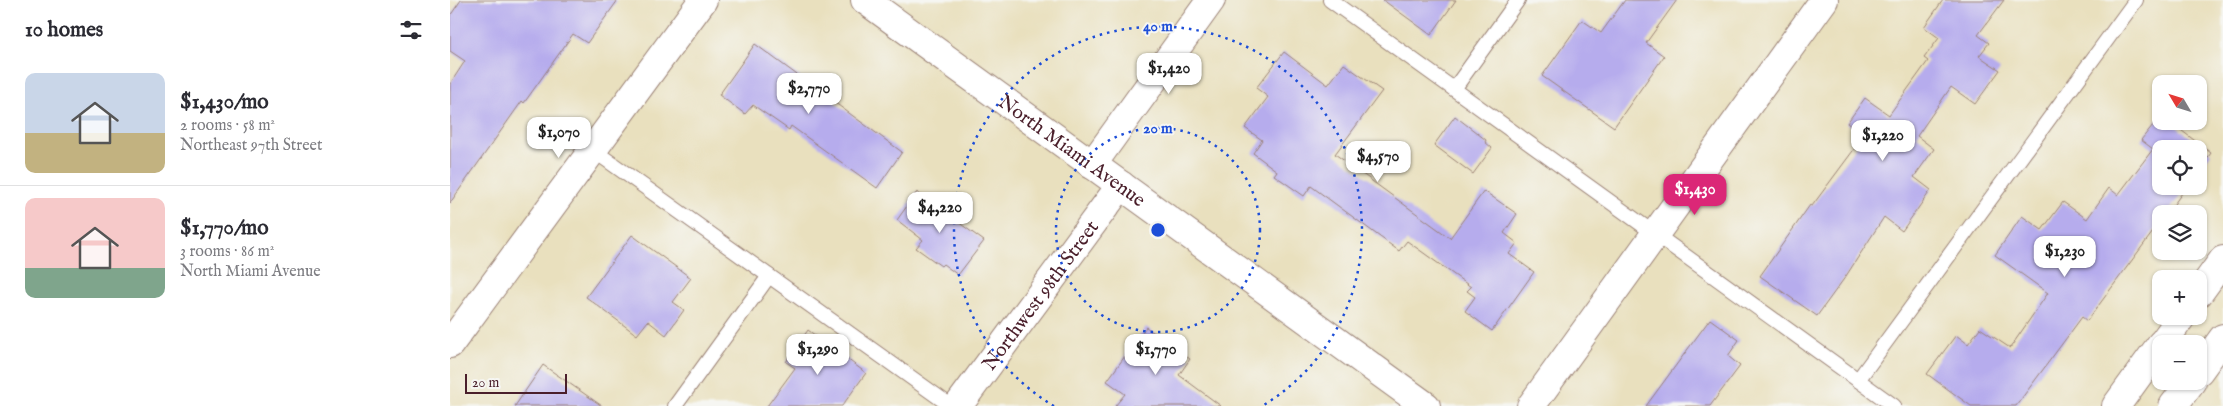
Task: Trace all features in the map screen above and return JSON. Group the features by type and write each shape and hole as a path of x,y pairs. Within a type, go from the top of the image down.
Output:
{"street":[{"path":"450,344 703,0"},
{"name":"North Miami Avenue","path":"865,0 1426,406"},
{"path":"1092,164 1211,0"},
{"path":"1531,406 1824,0"},
{"name":"Northwest 98th Street","path":"958,406 1121,185"},
{"path":"2207,282 2223,260"},
{"path":"2207,360 2223,338"},
{"path":"2116,406 2152,356"},
{"path":"2174,406 2186,390"}],"lane":[{"path":"1330,0 1894,406"},
{"path":"1454,89 1518,0"},
{"path":"1858,380 2136,0"},
{"path":"593,150 951,406"},
{"path":"675,406 769,276"}],"building":[{"path":"461,0 618,0 587,43 573,34 524,103 522,101 450,203 450,84 465,61 450,51 450,16"},
{"path":"1383,0 1456,0 1431,35"},
{"path":"1625,0 1677,0 1646,43 1664,56 1614,127 1542,76 1582,20 1601,33"},
{"path":"1943,0 2004,0 1978,35 1989,43 1979,56 2000,70 1975,104 1951,87 1917,136 1934,149 1914,177 1931,190 1902,231 1884,217 1846,276 1817,316 1760,276 1810,205 1812,206 1864,136 1847,123 1865,98 1889,115 1928,61 1924,58 1939,38 1924,27"},
{"path":"755,44 902,152 877,188 791,126 789,130 753,105 745,114 719,95"},
{"path":"1284,52 1328,85 1344,64 1382,91 1335,154 1450,238 1484,191 1517,214 1504,233 1517,243 1509,254 1534,272 1492,331 1465,311 1475,297 1467,291 1471,287 1407,241 1399,251 1311,186 1304,196 1274,175 1277,171 1253,153 1262,140 1245,128 1268,97 1256,88"},
{"path":"1455,116 1486,140 1485,142 1492,148 1473,174 1434,145"},
{"path":"2152,126 2152,130 2181,130 2194,140 2152,140 2152,148 2141,140"},
{"path":"2152,150 2152,195 2181,195 2173,205 2152,205 2152,233 2087,321 2082,317 2016,406 1971,406 1927,374 1956,335 1968,344 1980,328 2010,348 2048,293 1995,255 2022,216 2042,230 2063,202 2087,219 2109,188 2118,195"},
{"path":"2207,150 2211,153 2207,159"},
{"path":"917,192 984,241 958,275 943,264 941,266 916,248 923,240 897,220"},
{"path":"632,235 691,278 673,302 684,310 666,335 648,321 637,335 586,297"},
{"path":"1710,319 1739,340 1728,356 1740,366 1710,406 1646,406"},
{"path":"1146,327 1190,359 1179,375 1221,406 1115,406 1125,394 1107,381"},
{"path":"808,330 866,373 842,406 767,406 795,368 786,362"},
{"path":"543,365 602,406 515,406"}]}
